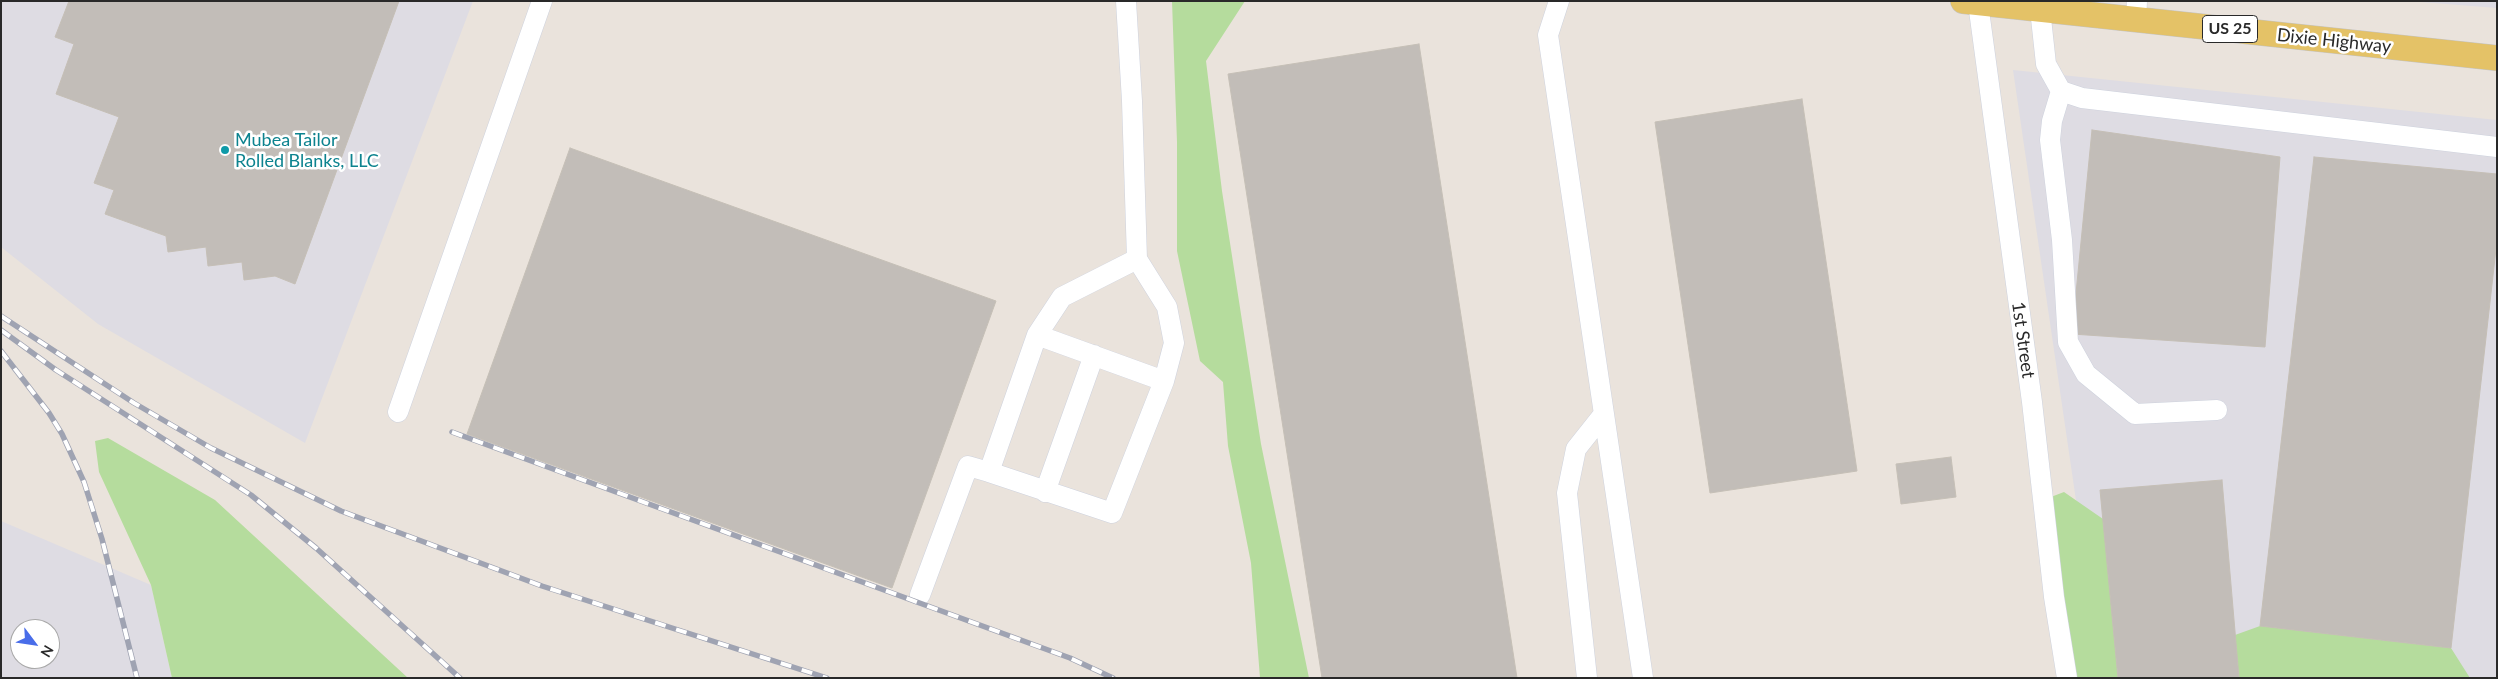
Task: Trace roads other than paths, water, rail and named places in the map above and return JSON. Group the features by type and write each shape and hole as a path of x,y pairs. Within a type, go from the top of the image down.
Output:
{"main road":[{"name":"Dixie Highway","path":"1971,2 2040,9 2136,10 2497,58"}],"street":[{"path":"398,412 542,1"},
{"path":"920,595 968,466 1112,514 1164,381 1174,343 1167,307 1137,259 1132,101 1126,1"},
{"path":"1559,1 1548,35 1603,416 1644,678"},
{"name":"1st Street","path":"1971,2 2032,402 2054,597 2067,678"},
{"path":"2040,9 2046,64 2062,91 2082,98 2497,147"},
{"path":"2062,91 2052,121 2050,140 2062,240 2068,342 2086,374 2135,414 2217,410"},
{"path":"989,472 1037,335 1062,297 1137,259"},
{"path":"1037,335 1164,381"},
{"path":"1044,492 1094,356"},
{"path":"1587,678 1567,492 1576,448 1603,416"}],"railway":[{"path":"1,316 134,403 211,448 341,511 542,586 827,678"},
{"path":"1,330 56,370 251,495 316,548 460,678"},
{"path":"1,351 49,413 62,434 84,482 102,539 137,678"},
{"path":"452,432 1070,658 1113,678"}],"place":[{"name":"Mubea Tailor Rolled Blanks, LLC","path":"225,150"}]}
